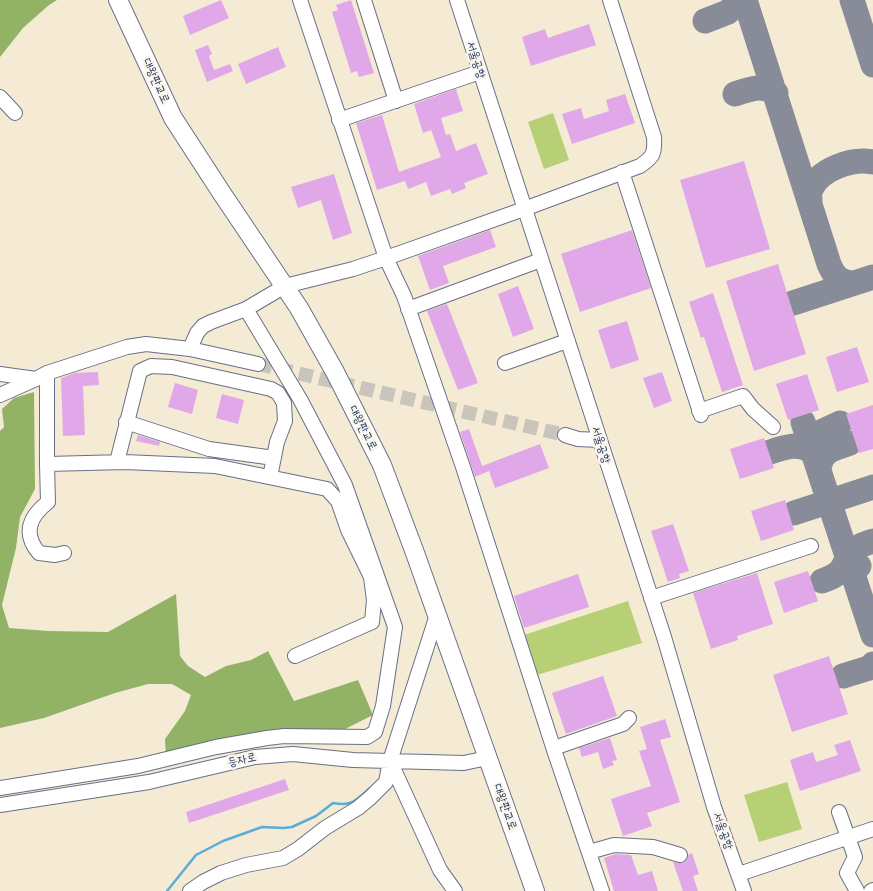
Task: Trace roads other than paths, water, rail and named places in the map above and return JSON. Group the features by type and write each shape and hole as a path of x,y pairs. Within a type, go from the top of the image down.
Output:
{"main road":[{"name":"대왕판교로","path":"118,0 173,118 285,286 335,372 382,465 535,891"}],"street":[{"path":"300,0 386,258 408,309 463,467 602,891"},
{"path":"364,0 396,101"},
{"name":"서울공항","path":"457,0 676,676 714,807 744,891"},
{"path":"190,349 197,333 203,326 246,310 285,286 353,269 386,258 640,166 651,158 655,149 654,137 610,0"},
{"path":"339,120 480,72"},
{"path":"0,97 15,113"},
{"path":"622,172 700,413 743,396 753,409 773,427"},
{"path":"408,309 541,260"},
{"path":"0,788 138,766 216,747 267,738 284,736 367,737 375,732 383,706 395,628 345,484 300,399 246,310"},
{"path":"505,363 567,341"},
{"path":"0,395 41,376 127,348 146,344 190,349 258,364"},
{"path":"117,462 140,371 151,366 172,367 278,393 284,403 285,421 277,442 270,477"},
{"path":"0,374 41,376"},
{"path":"41,376 48,502 38,510 30,522 30,535 33,546 39,553 55,555 64,553"},
{"path":"126,422 209,449 274,458"},
{"path":"565,435 578,439 599,440"},
{"path":"47,464 158,462 214,466 327,488 338,501 348,530 371,577 374,600 372,622 295,656"},
{"path":"651,598 811,546"},
{"path":"190,891 221,872 283,858 370,798 386,782 390,761 437,615"},
{"path":"554,748 623,724 629,718"},
{"name":"등자로","path":"0,805 149,782 256,757 293,754 353,760 464,763 488,758"},
{"path":"390,761 440,870 455,891"},
{"path":"839,812 855,856 847,872 857,891"},
{"path":"739,874 873,829"},
{"path":"589,852 614,845 653,847 680,855"}],"waterway":[{"path":"167,891 196,855 223,841 262,827 292,827 316,816 333,803 345,804 353,802 370,788"}],"tunnel":[{"path":"258,364 565,435"}]}
